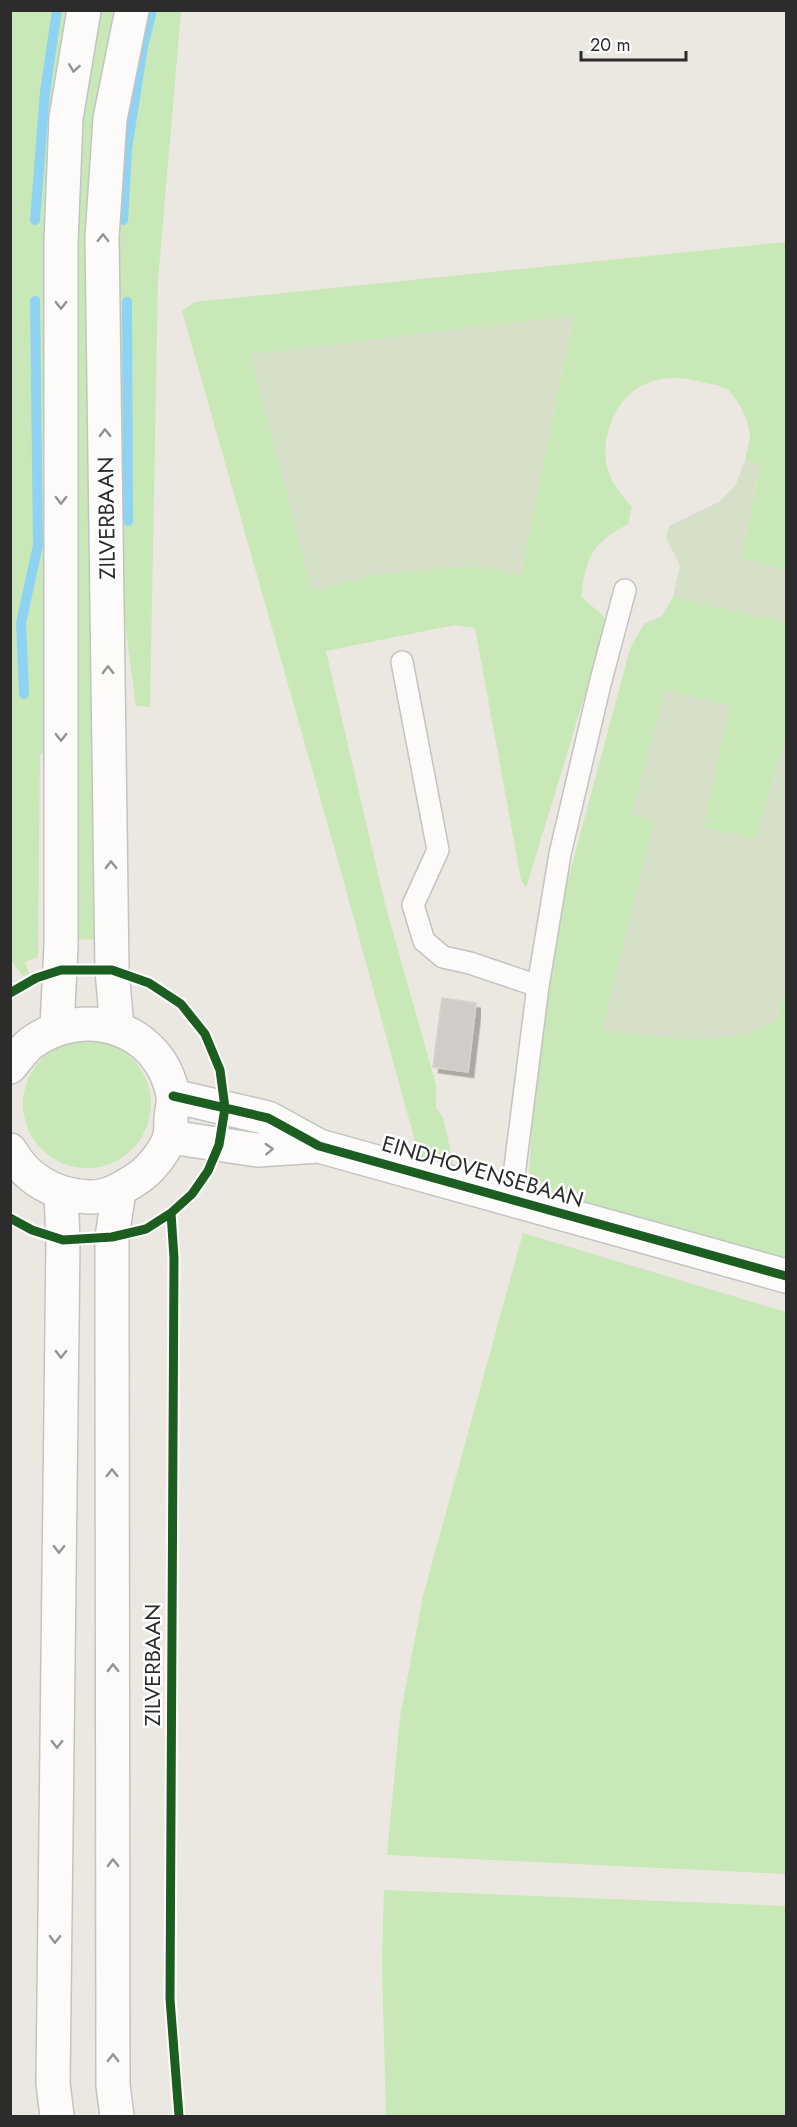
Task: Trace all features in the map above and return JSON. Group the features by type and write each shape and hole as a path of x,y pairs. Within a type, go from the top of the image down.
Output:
{"main road":[{"name":"ZILVERBAAN","path":"57,1028 61,958 61,241 66,118 84,10"},
{"name":"ZILVERBAAN","path":"117,1028 112,970 102,237 110,119 132,10"},
{"path":"10,1067 29,1044 57,1028 77,1023 97,1023 117,1028 144,1043 163,1067 173,1096 170,1137 150,1170 119,1191 90,1197 61,1193 37,1182 17,1163 10,1150"},
{"name":"EINDHOVENSEBAAN","path":"173,1096 268,1118 319,1146 786,1276"},
{"name":"EINDHOVENSEBAAN","path":"170,1137 257,1150 319,1146"},
{"name":"ZILVERBAAN","path":"117,2116 113,2085 112,1237 119,1191"},
{"path":"57,2116 53,2083 63,1240 61,1193"}],"lane":[{"path":"511,1199 538,986 560,854 600,684 625,590"},
{"path":"402,663 438,850 412,905 424,941 443,957 470,963 538,986"}],"green space":[{"path":"120,10 98,939 74,940 77,106 95,11"},
{"path":"10,11 73,11 53,754 40,754 38,957 25,962 29,974 23,976 10,957"},
{"path":"140,11 181,11 158,281 150,707 136,706 114,542 112,239 123,93"},
{"path":"786,242 786,569 741,559 761,465 745,461 750,433 743,412 731,393 716,385 673,378 658,380 632,392 614,416 608,432 605,454 613,482 632,507 628,524 598,545 586,571 581,596 606,619 599,649 526,888 521,880 475,628 455,625 326,651 385,904 436,1085 436,1108 443,1117 454,1167 419,1156 182,311 194,302","holes":["574,315 521,575 474,565 381,574 312,591"]},
{"path":"574,315 521,575 474,565 381,574 312,591 250,354"},
{"path":"745,461 761,464 741,559 786,569 786,622 673,597 680,565 666,538 669,526 719,502 735,486"},
{"path":"673,597 786,622 786,735 756,839 703,827 729,705 665,690 633,814 655,819 602,1031 705,1040 776,1021 786,987 786,1264 577,1203 539,1188 529,1172 534,1091 559,913 630,649 644,624 662,616"},
{"path":"665,690 730,705 704,827 756,839 786,735 786,987 776,1021 752,1033 705,1040 602,1031 655,819 632,814"},
{"path":"87,1040 111,1045 132,1059 146,1080 151,1104 146,1128 132,1149 111,1163 87,1168 63,1163 42,1149 28,1128 23,1104 28,1080 42,1059 63,1045"},
{"path":"523,1233 786,1312 786,1874 387,1855 400,1717 423,1596"},
{"path":"384,1890 786,1906 786,2116 386,2116 382,1961"}],"building":[{"path":"442,998 476,1003 468,1072 433,1067"}],"waterway":[{"path":"35,220 45,92 57,10"},
{"path":"123,220 127,149 143,47 152,10"},
{"path":"24,694 21,623 38,545 35,301"},
{"path":"127,302 128,521"}],"cycle path":[{"path":"10,993 36,978 61,970 112,970 149,983 181,1004 205,1034 220,1070 225,1108 219,1145 208,1171 192,1194 171,1213 146,1229 112,1237 63,1240 32,1230 10,1218"},
{"path":"173,1096 268,1118 319,1146 786,1276"},
{"path":"171,1213 174,1258 170,1999 179,2116"}]}
